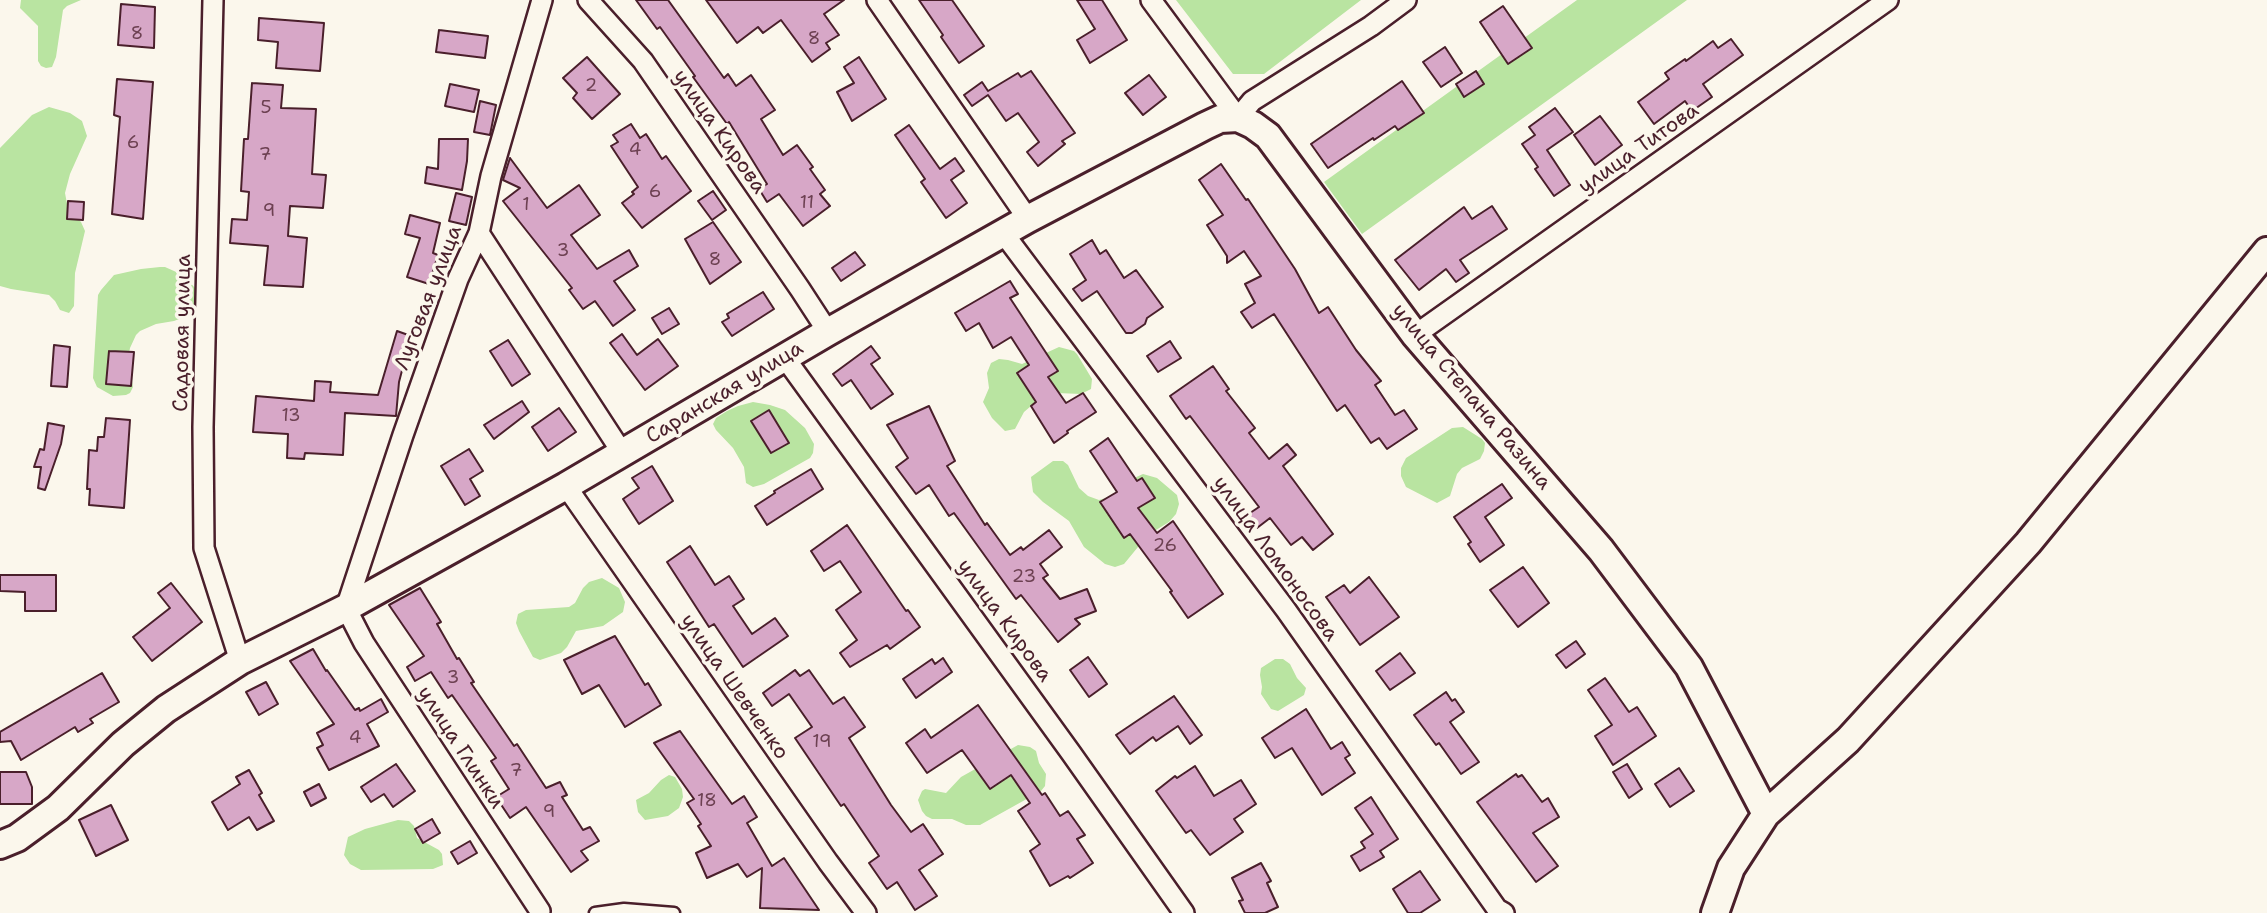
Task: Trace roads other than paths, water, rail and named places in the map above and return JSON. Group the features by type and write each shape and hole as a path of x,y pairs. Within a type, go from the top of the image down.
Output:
{"street":[{"name":"Садовая улица","path":"213,0 203,427 204,548 240,661"},
{"name":"Луговая улица","path":"346,608 458,279 479,233 491,176 542,0"},
{"name":"улица Кирова","path":"588,0 643,61 828,332"},
{"path":"877,0 1028,219"},
{"name":"улица Степана Разина","path":"1151,0 1238,118 1268,136 1415,335 1601,550 1689,667 1766,814"},
{"name":"Саранская улица","path":"0,845 17,838 58,808 123,744 166,709 240,661 346,608 566,486 828,332 1028,219 1205,126 1220,119 1238,118 1252,101 1371,26 1406,0"},
{"name":"улица Титова","path":"1415,335 1888,0"},
{"path":"479,233 623,454"},
{"name":"улица Ломоносова","path":"1004,234 1286,610 1497,909 1504,913"},
{"path":"1715,913 1731,868 1766,814 1848,740 2028,543 2267,251"},
{"name":"улица Кирова","path":"785,358 1184,913"},
{"name":"улица Шевченко","path":"566,486 866,913"},
{"name":"улица Глинки","path":"346,608 363,643 542,912"}],"lane":[{"path":"595,913 624,909 674,913"}]}
